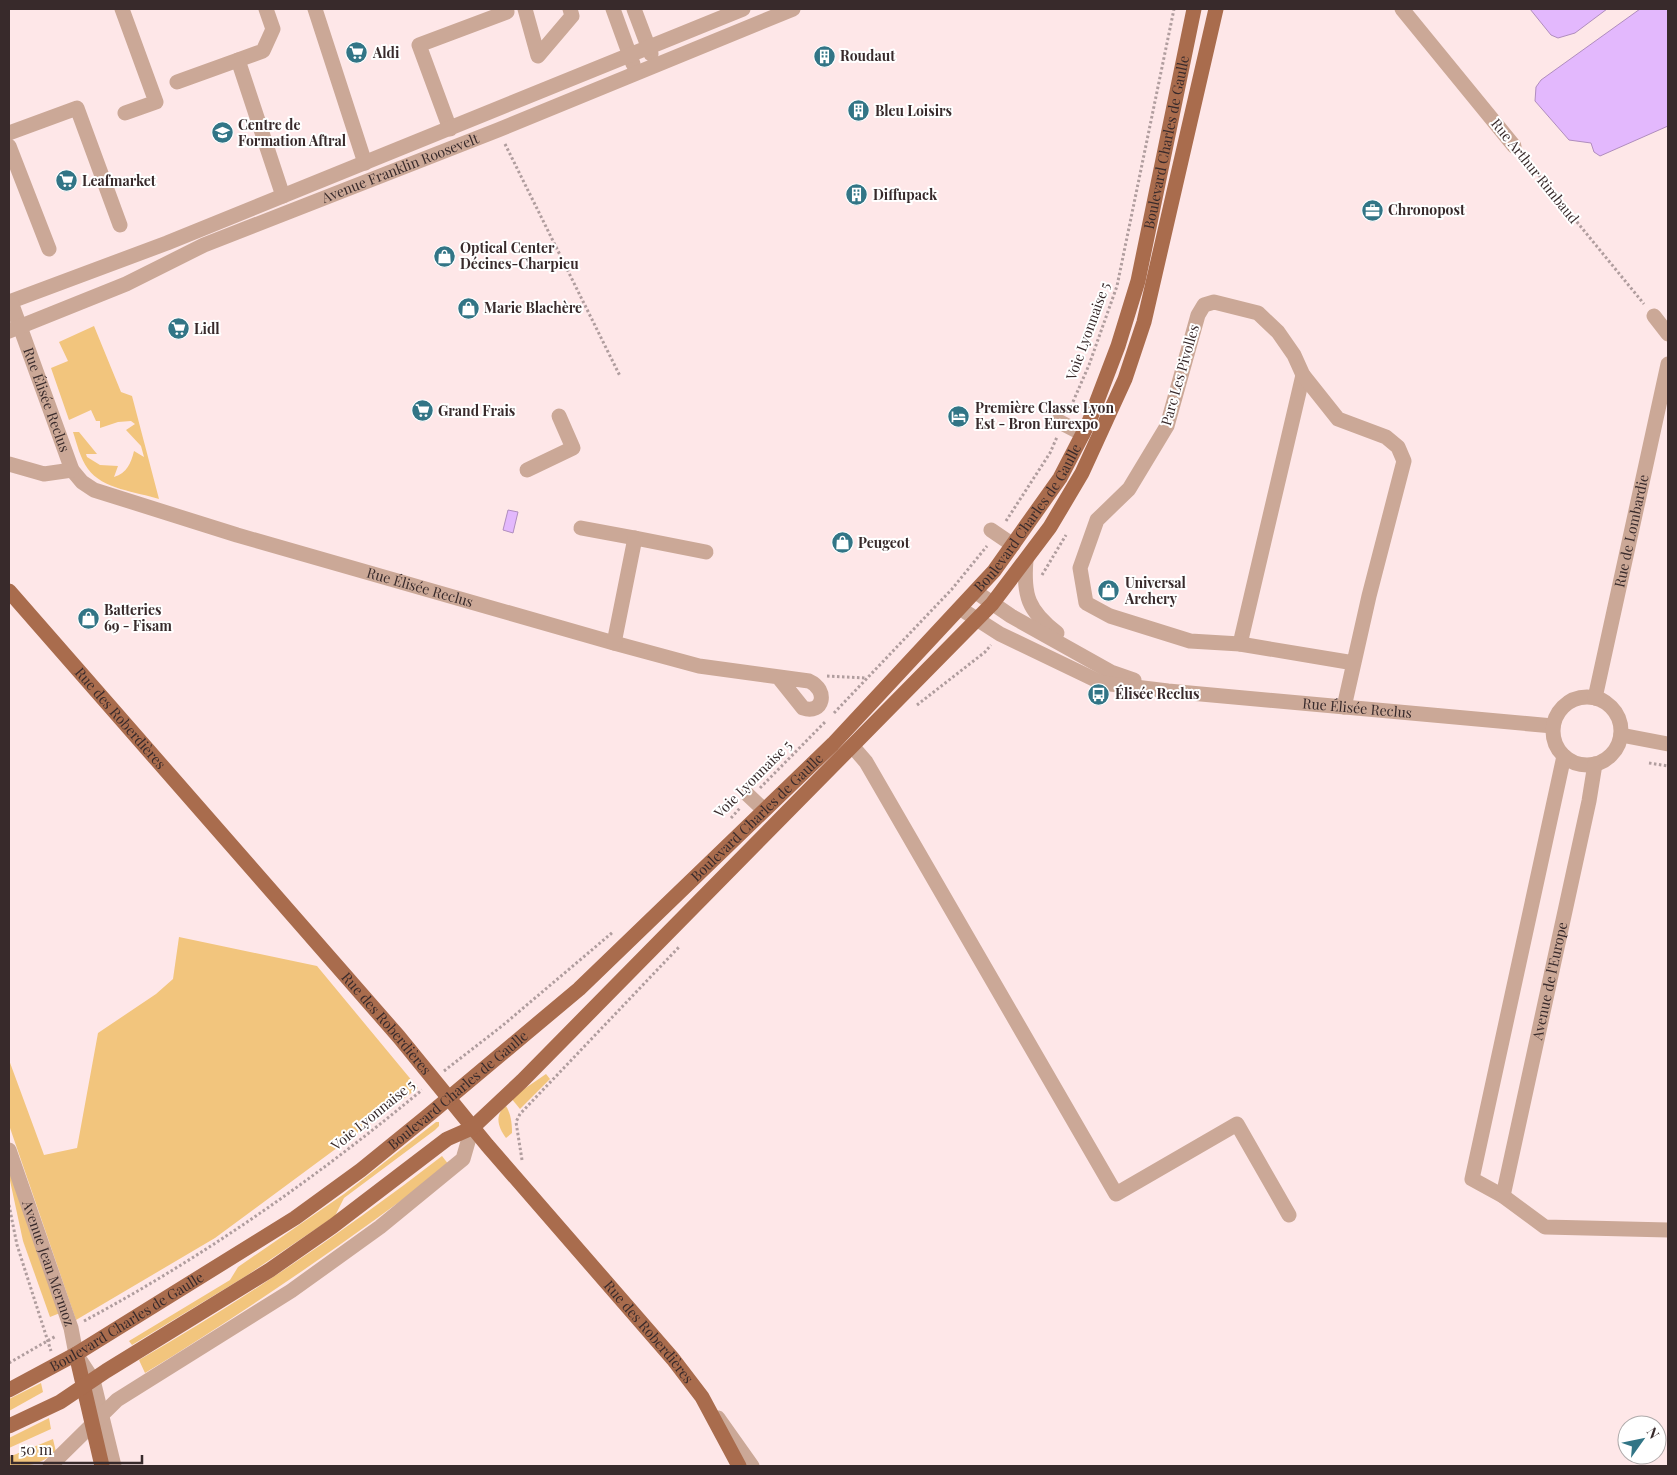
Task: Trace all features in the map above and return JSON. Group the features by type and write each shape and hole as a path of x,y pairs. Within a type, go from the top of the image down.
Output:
{"main road":[{"name":"Boulevard Charles de Gaulle","path":"9,1390 76,1354 295,1218 361,1170 579,990 833,744 976,592 1013,545 1060,478 1083,434 1118,346 1138,281 1194,9"},
{"name":"Boulevard Charles de Gaulle","path":"9,1426 31,1417 88,1383 270,1270 334,1226 447,1139 472,1128 522,1082 992,604 1050,527 1082,473 1125,379 1144,322 1216,9"},
{"name":"Rue des Roberdières","path":"9,591 399,1037 447,1099 609,1283 702,1397"},
{"name":"Avenue Jean Mermoz","path":"76,1354 88,1383 96,1421 102,1466"},
{"path":"702,1397 739,1466"}],"street":[{"path":"122,9 156,102 125,113"},
{"path":"177,82 263,50 273,29 266,9"},
{"path":"315,9 365,163"},
{"path":"525,9 538,56 572,16 570,9"},
{"path":"613,9 637,73"},
{"path":"634,9 655,66"},
{"name":"Avenue Franklin Roosevelt","path":"10,302 111,265 742,9"},
{"name":"Avenue Franklin Roosevelt","path":"14,329 126,284 204,245 498,130 793,9"},
{"name":"Rue Arthur Rimbaud","path":"1402,9 1514,146"},
{"path":"450,129 419,45 507,12"},
{"path":"238,60 289,193 288,201 269,210 269,219"},
{"path":"9,133 77,108 120,225"},
{"path":"9,146 49,249"},
{"name":"Rue Élisée Reclus","path":"10,302 14,329 72,470 82,482 94,490 238,535 614,644 699,666 809,682"},
{"name":"Parc Les Pivolles","path":"1344,707 1404,461 1398,447 1386,437 1338,419 1302,376 1288,347 1278,332 1258,313 1214,302 1204,306 1198,315 1167,426 1130,489 1097,520 1080,568 1086,603 1099,612 1190,642 1240,644 1354,663"},
{"path":"1654,316 1668,334"},
{"name":"Rue de Lombardie","path":"1595,698 1668,364"},
{"path":"1240,644 1302,376"},
{"path":"527,470 573,448 559,416"},
{"path":"1061,423 1083,434"},
{"name":"Rue Élisée Reclus","path":"11,464 44,474 72,470"},
{"path":"581,528 706,552"},
{"path":"994,532 1013,545"},
{"path":"614,644 635,538"},
{"name":"Rue Élisée Reclus","path":"1026,560 1024,579 1027,599 1033,610 1044,623 1111,672"},
{"name":"Rue Élisée Reclus","path":"976,592 992,604 1111,672 1162,690"},
{"name":"Rue Élisée Reclus","path":"960,609 977,621 1102,682 1162,690 1553,726"},
{"path":"779,678 798,703 809,710 816,708 823,696 820,689 809,682"},
{"path":"1584,697 1595,698 1612,708 1618,716 1621,736 1612,754 1595,764 1573,762 1557,748 1553,737 1553,726 1557,715 1564,706 1573,700 1584,697"},
{"path":"1621,736 1668,744"},
{"path":"853,747 866,762 1116,1194 1237,1124 1289,1216"},
{"path":"1564,756 1472,1179 1503,1196 1544,1227 1668,1230"},
{"name":"Avenue de l'Europe","path":"1503,1196 1595,764"},
{"path":"749,796 764,810"},
{"path":"50,1466 117,1400 291,1291 380,1227 463,1159 472,1128"},
{"name":"Avenue Jean Mermoz","path":"9,1150 71,1328 76,1354"},
{"name":"Rue des Roberdières","path":"702,1397 752,1466"},
{"name":"Avenue Jean Mermoz","path":"96,1421 114,1466"}],"path":[{"name":"Voie Lyonnaise 5","path":"724,824 749,796 952,589 1050,453 1061,423 1089,365 1117,286 1174,9"},
{"path":"498,130 620,376"},
{"name":"Rue Arthur Rimbaud","path":"1514,146 1654,316"},
{"path":"809,682 825,676 866,678"},
{"path":"1648,763 1668,766"},
{"name":"Voie Lyonnaise 5","path":"9,1363 157,1281 223,1240 320,1171 616,930"},
{"path":"9,1205 17,1245 49,1340"}],"shaded area":[{"path":"1530,9 1607,9 1575,33 1558,38 1551,35"},
{"path":"1640,9 1668,9 1668,126 1600,156 1594,152 1591,143 1569,140 1535,101 1536,87 1541,80"},
{"path":"94,326 121,392 132,396 159,499 120,489 102,481 88,469 79,451 73,432 79,432 97,454 86,454 87,457 100,465 118,466 114,477 128,467 134,451 144,457 141,446 126,430 135,424 131,421 118,422 100,428 100,421 96,421 91,410 69,420 51,368 68,361 59,342"},
{"path":"508,510 518,512 513,533 503,530"},
{"path":"179,937 317,966 418,1088 215,1238 76,1320 9,1125 9,1060 44,1155 77,1148 98,1033 156,994 173,979"},
{"path":"546,1074 550,1079 520,1109 511,1098"},
{"path":"506,1106 511,1119 512,1133 506,1138 498,1121 500,1113"},
{"path":"436,1122 439,1122 439,1126 435,1130 344,1198 335,1216 246,1276 132,1345 129,1341 230,1280 238,1267 344,1194"},
{"path":"442,1156 449,1165 375,1220 300,1273 145,1373 139,1360 217,1313 294,1263 369,1211"},
{"path":"9,1166 60,1313 50,1317 23,1241 9,1176"},
{"path":"41,1383 43,1392 9,1411 9,1399"},
{"path":"49,1418 51,1429 9,1448 9,1438"},
{"path":"53,1439 56,1452 50,1456 34,1464 9,1466 9,1457"}],"place":[{"name":"Aldi","path":"357,53"},
{"name":"Roudaut","path":"824,56"},
{"name":"Bleu Loisirs","path":"859,111"},
{"name":"Centre de Formation Aftral","path":"222,133"},
{"name":"Leafmarket","path":"66,181"},
{"name":"Diffupack","path":"857,195"},
{"name":"Chronopost","path":"1372,210"},
{"name":"Optical Center Décines-Charpieu","path":"444,256"},
{"name":"Marie Blachère","path":"468,308"},
{"name":"Lidl","path":"178,329"},
{"name":"Grand Frais","path":"422,411"},
{"name":"Première Classe Lyon Est - Bron Eurexpo","path":"959,416"},
{"name":"Peugeot","path":"842,543"},
{"name":"Universal Archery","path":"1109,591"},
{"name":"Batteries 69 - Fisam","path":"88,618"},
{"name":"Élisée Reclus","path":"1099,694"}]}
